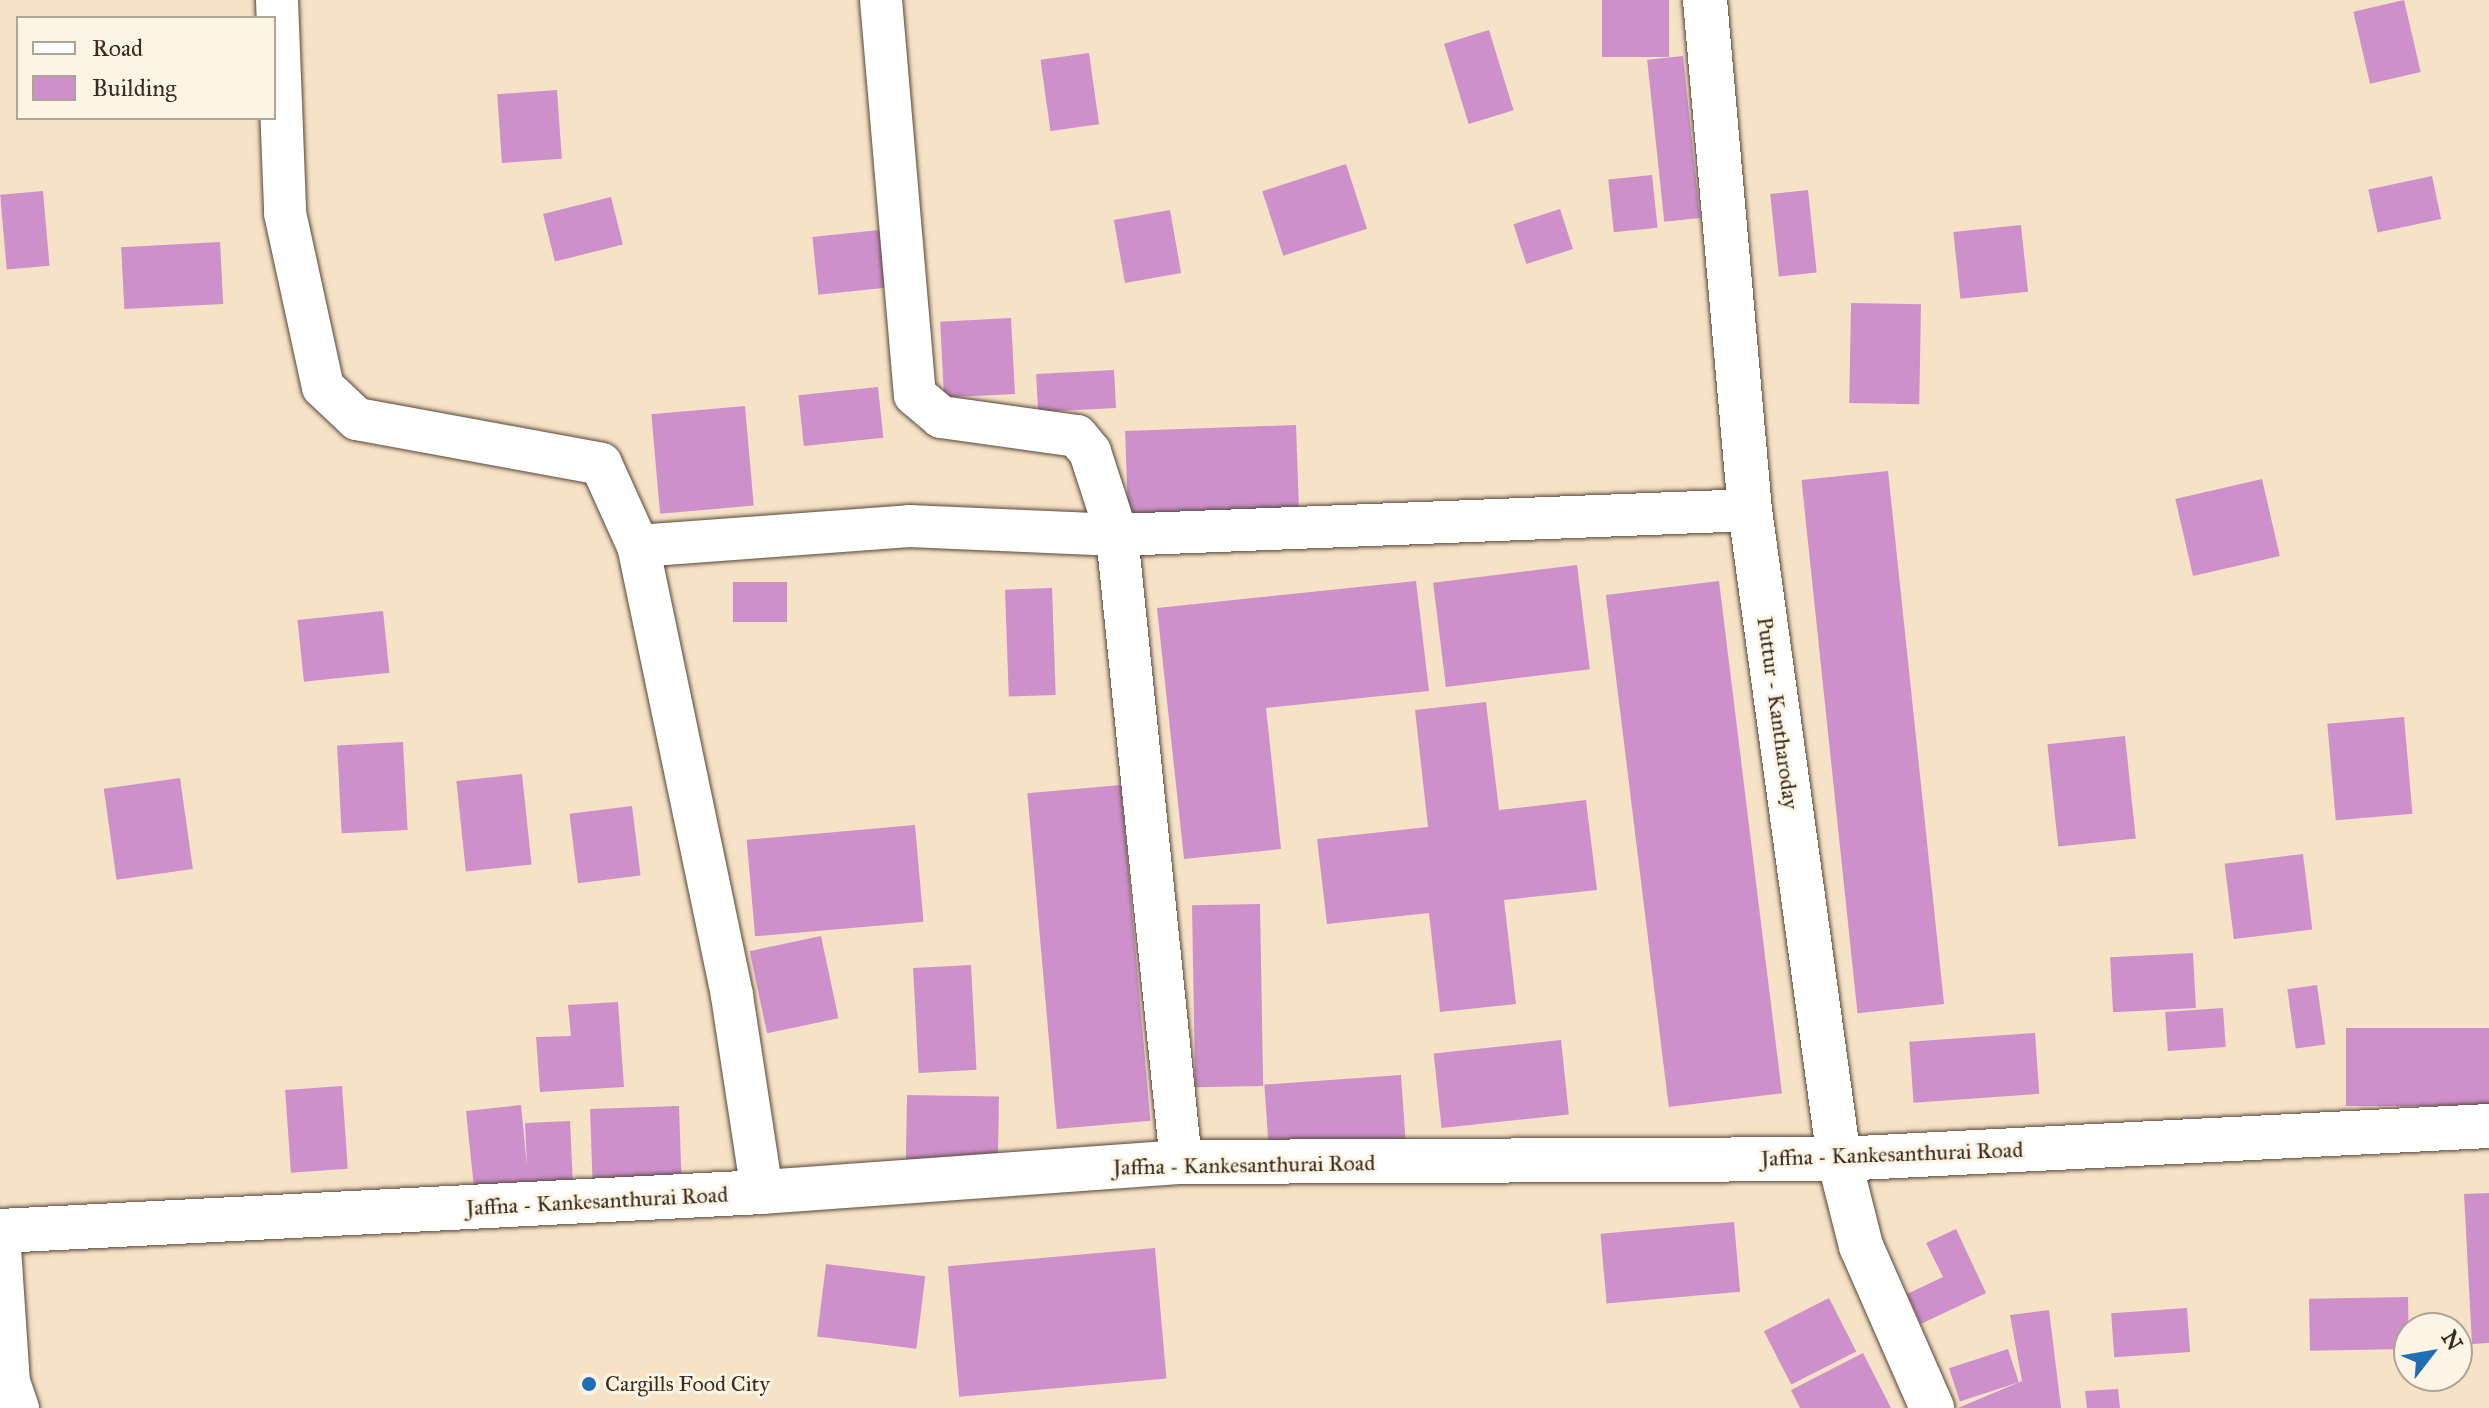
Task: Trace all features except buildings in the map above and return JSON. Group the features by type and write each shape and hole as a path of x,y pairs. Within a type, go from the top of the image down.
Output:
{"main road":[{"name":"Puttur - Kantharoday","path":"1705,0 1750,510 1839,1159 1861,1246 1932,1408"},
{"name":"Jaffna - Kankesanthurai Road","path":"0,1231 762,1192 1181,1162 1839,1159 2489,1126"}],"street":[{"path":"277,0 285,213 323,387 357,419 601,464 638,546 732,995 762,1192"},
{"path":"881,0 915,395 941,417 1077,436 1090,452 1117,535 1181,1162"},
{"path":"638,546 909,526 1117,535 1750,510"},
{"path":"0,1248 9,1382 18,1408"}],"place":[{"name":"Cargills Food City","path":"589,1384"}]}
